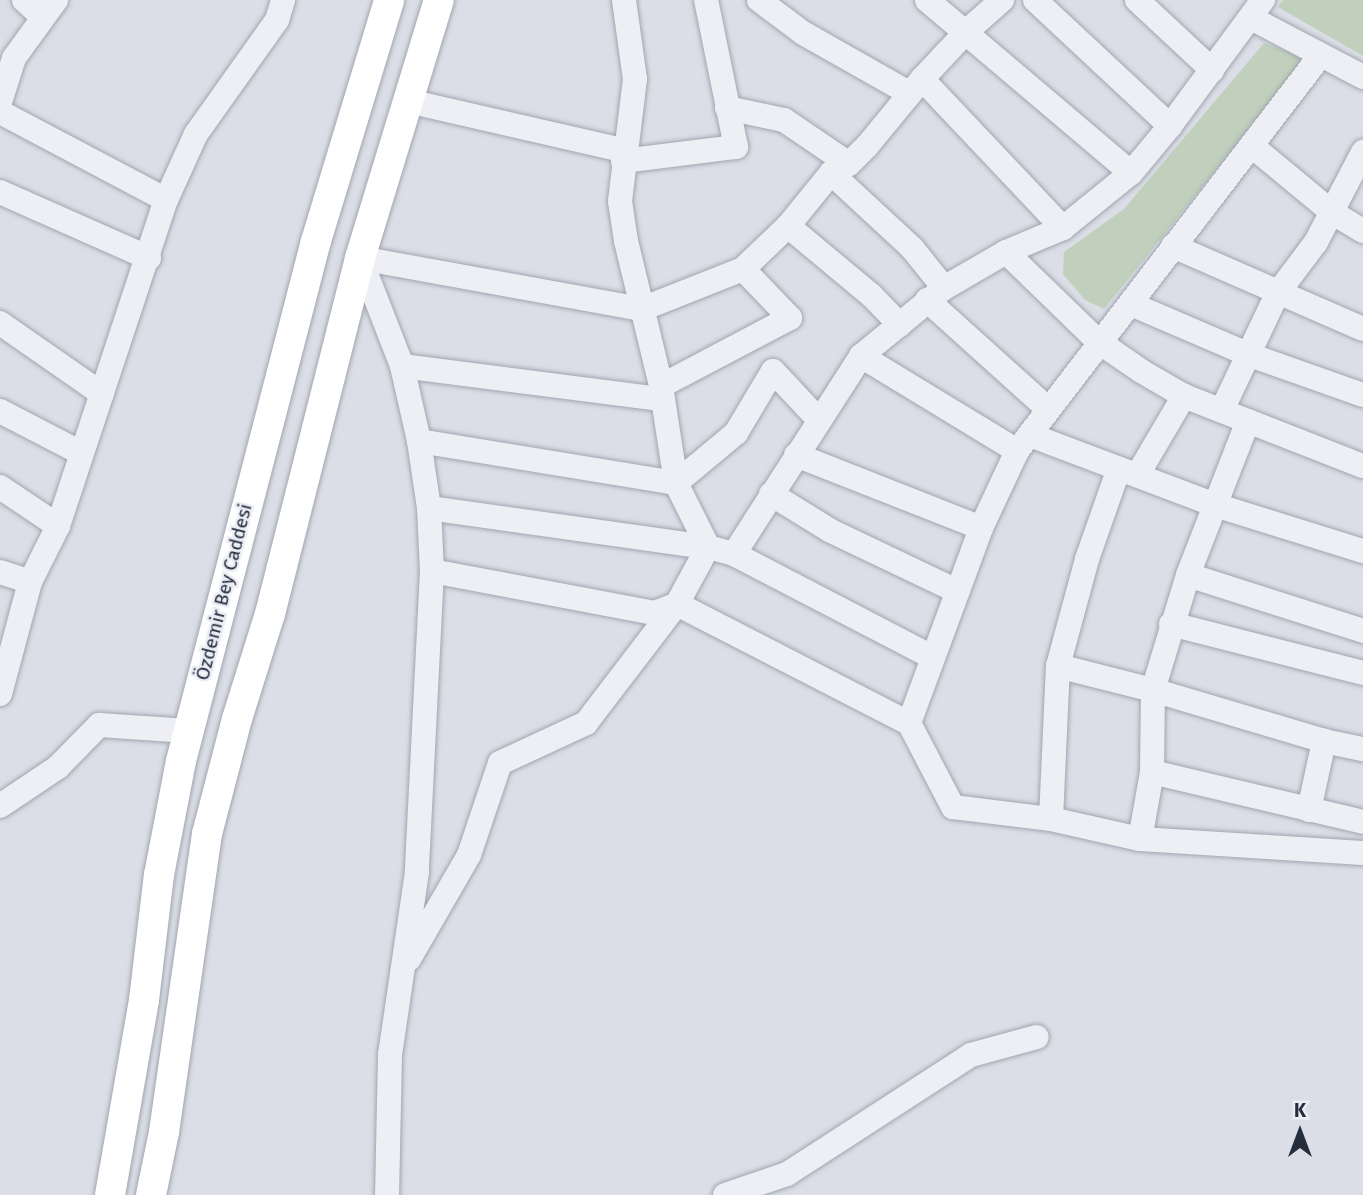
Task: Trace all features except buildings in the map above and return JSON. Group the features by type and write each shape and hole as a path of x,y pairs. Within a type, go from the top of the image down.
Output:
{"main road":[{"name":"Özdemir Bey Caddesi","path":"110,1195 144,1000 159,875 189,731 312,254 389,0"},
{"path":"151,1195 164,1132 207,834 237,719 270,614 360,258 439,0"}],"street":[{"path":"0,102 14,58 50,8 24,0"},
{"path":"0,694 30,582 58,526 149,258 166,200 196,134 277,20 283,0"},
{"path":"624,0 635,79 620,201 661,392 676,483 708,547"},
{"path":"408,101 624,156 736,148 706,0"},
{"path":"759,0 803,33 916,86 1063,228"},
{"path":"927,0 1131,173"},
{"path":"360,258 642,309 743,269 788,226 840,168 875,137 916,86 967,32 1002,0"},
{"path":"1035,0 1170,126"},
{"path":"1137,0 1212,70"},
{"path":"734,554 861,356 935,294 1006,252 1063,228 1131,173 1212,70 1256,6 1321,55 1363,77"},
{"path":"909,723 981,528 1023,443 1047,408 1131,304 1172,246 1321,55"},
{"path":"727,108 784,120 840,168 912,248 935,294 1047,408"},
{"path":"0,113 166,200"},
{"path":"1252,145 1333,214 1363,231"},
{"path":"1222,410 1277,294 1333,214 1360,165"},
{"path":"0,192 149,258"},
{"path":"788,226 872,296 900,325"},
{"path":"1172,246 1277,294 1363,329"},
{"path":"1006,252 1098,342 1184,396 1363,466"},
{"path":"360,258 401,366 419,441 429,508 432,571 417,872 390,1054 387,1195"},
{"path":"401,366 661,392 790,318 743,269"},
{"path":"1131,304 1247,354 1363,395"},
{"path":"0,323 102,394"},
{"path":"861,356 1023,443 1129,471 1215,505 1363,551"},
{"path":"419,441 676,483 736,432 773,371 819,420"},
{"path":"1051,819 1058,666 1087,559 1129,471 1184,396"},
{"path":"0,411 81,453"},
{"path":"1140,839 1152,772 1153,690 1188,575 1248,421"},
{"path":"796,455 981,528"},
{"path":"0,487 58,526"},
{"path":"771,494 831,531 957,591"},
{"path":"429,508 708,547 734,554 932,657"},
{"path":"403,970 469,855 500,763 586,723 677,604 708,547"},
{"path":"432,571 655,613 677,604 909,723 953,807 1051,819 1140,839 1363,853"},
{"path":"0,572 30,582"},
{"path":"1188,575 1363,631"},
{"path":"1171,624 1363,673"},
{"path":"1058,666 1153,690 1324,741 1363,749"},
{"path":"0,806 58,767 99,725 189,731"},
{"path":"1309,810 1324,741"},
{"path":"1152,772 1363,822"},
{"path":"725,1195 787,1174 971,1055 1037,1037"}],"green space":[{"path":"1283,0 1363,0 1363,56 1278,7"},
{"path":"1264,43 1306,58 1104,309 1085,300 1063,274 1064,252 1124,209"}]}
